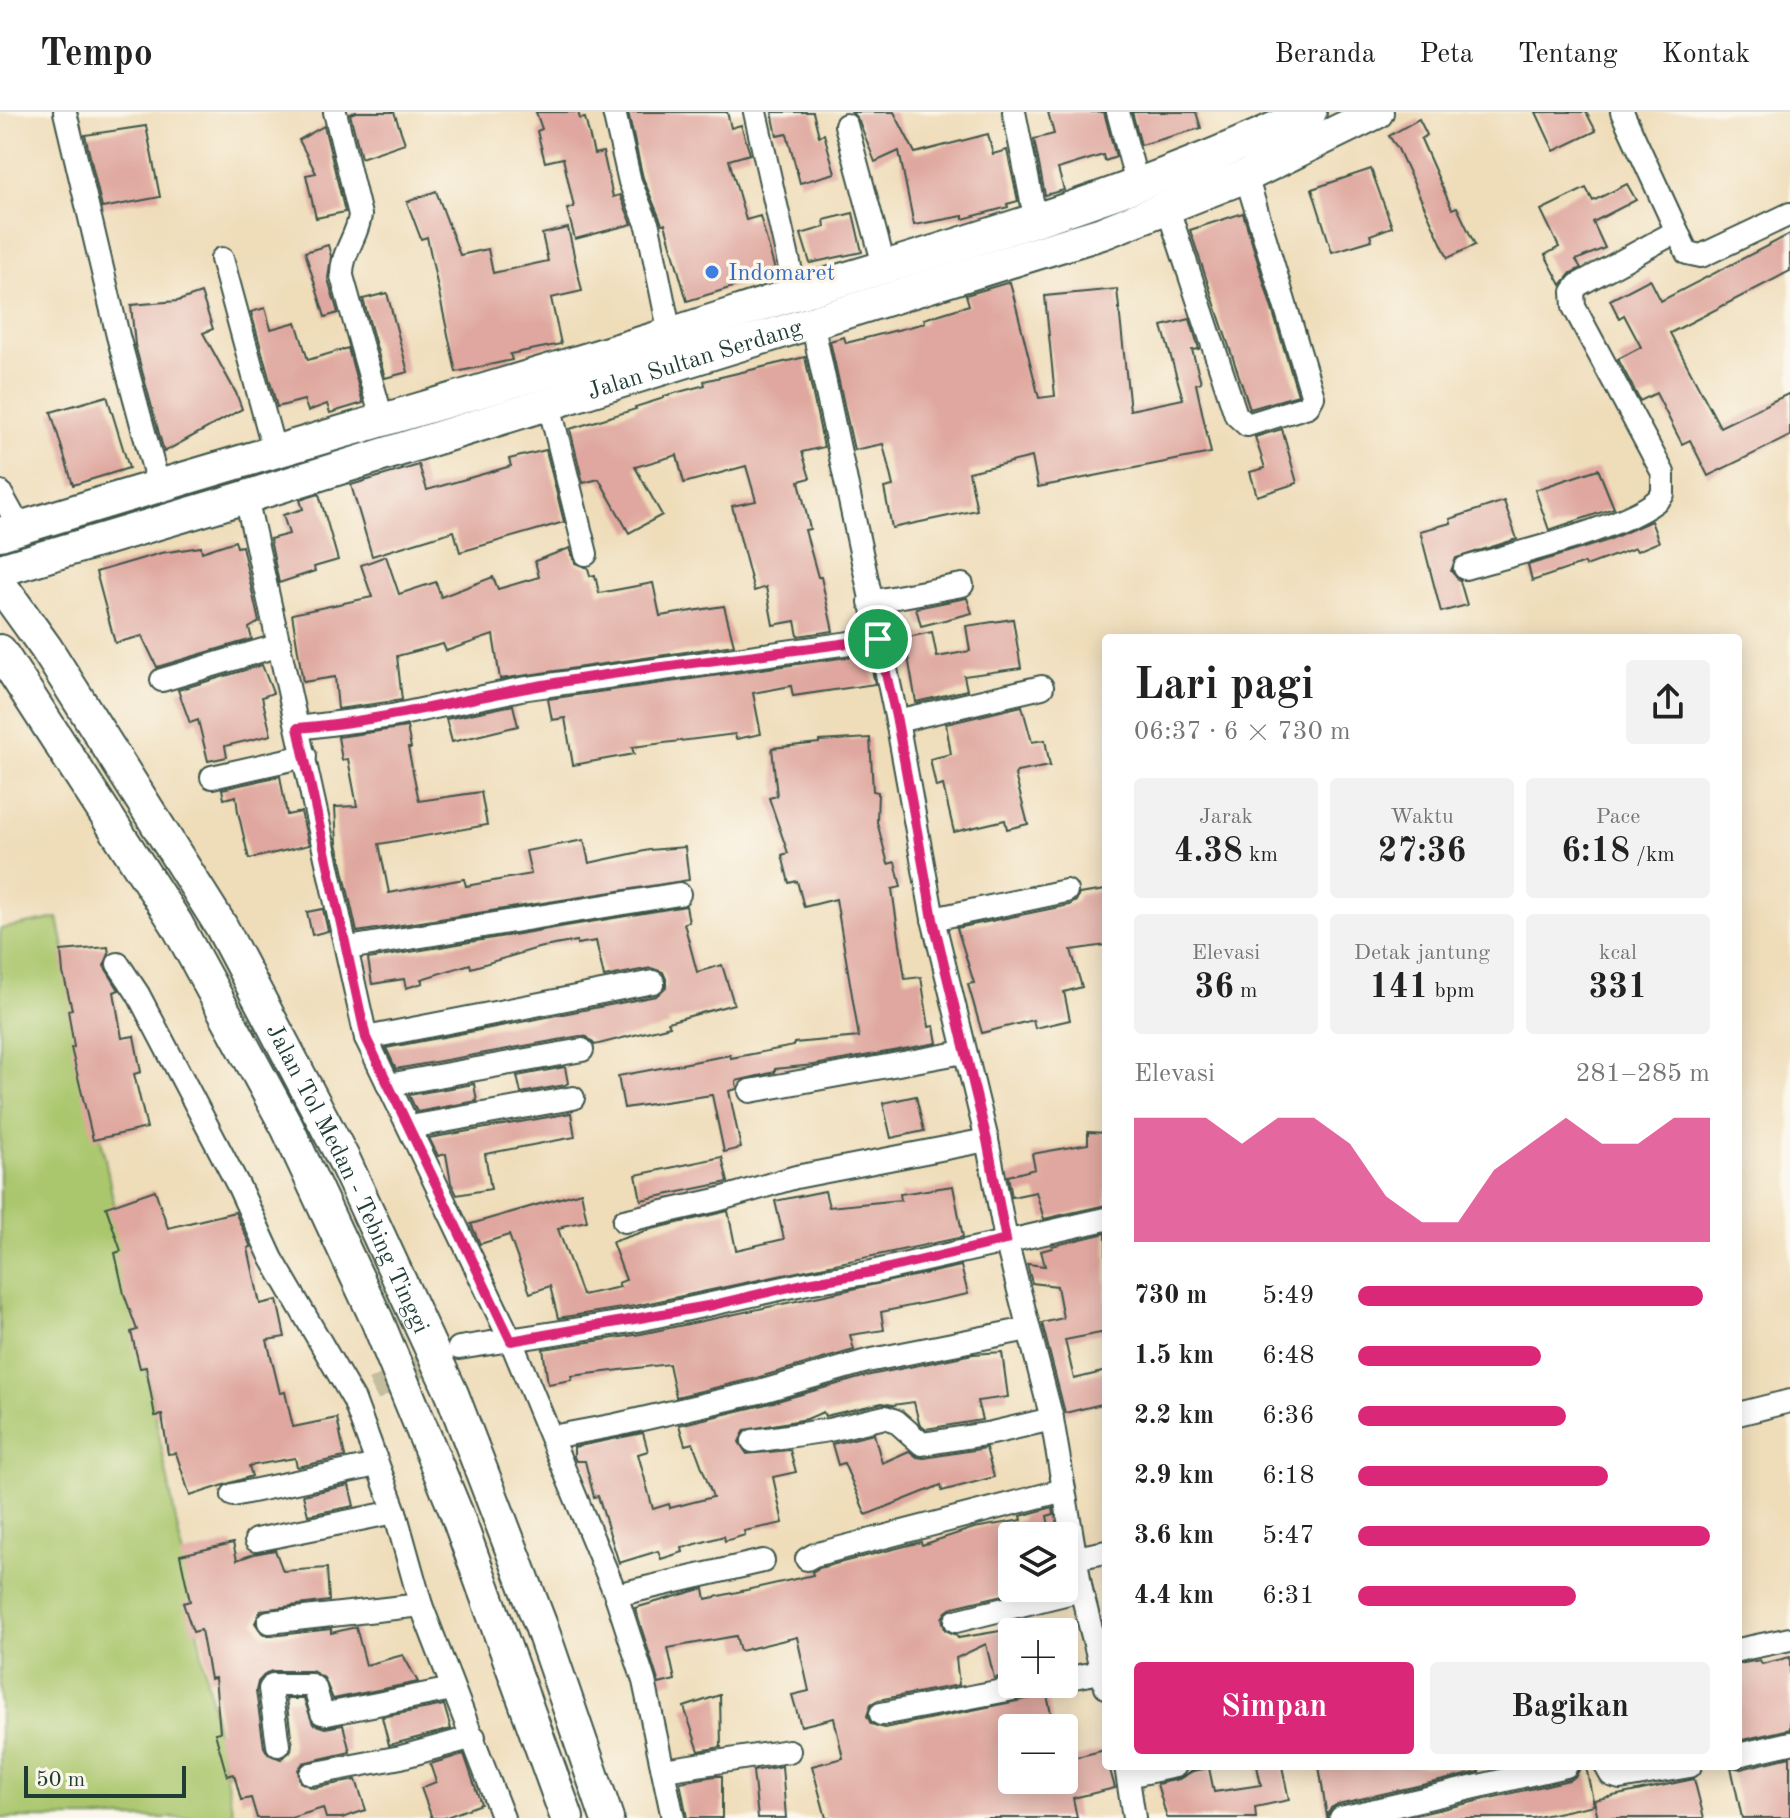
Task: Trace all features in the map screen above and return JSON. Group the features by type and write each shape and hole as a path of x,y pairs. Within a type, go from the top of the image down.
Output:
{"highway":[{"name":"Jalan Sultan Serdang","path":"10,531 1036,221 1138,187 1218,155 1310,112"},
{"name":"Jalan Sultan Serdang","path":"0,570 952,281 1168,209 1246,176 1377,112"},
{"name":"Jalan Tol Medan - Tebing Tinggi","path":"0,584 46,648 221,926 344,1160 452,1394 541,1626 607,1818"},
{"name":"Jalan Tol Medan - Tebing Tinggi","path":"9,664 176,923 287,1127 377,1320 456,1512 567,1818"}],"street":[{"path":"65,112 118,336 158,484"},
{"path":"335,112 360,215 345,251 342,276 382,419"},
{"path":"614,112 630,182 648,226 670,334"},
{"path":"755,112 796,294"},
{"path":"1014,112 1036,221"},
{"path":"1118,112 1138,187"},
{"path":"1622,112 1687,253 1701,256 1790,214"},
{"path":"846,125 885,269"},
{"path":"1168,209 1236,415 1247,425 1308,406 1313,397 1246,176"},
{"path":"1465,568 1594,531 1654,505 1663,494 1663,473 1572,299 1578,285 1677,231"},
{"path":"222,259 274,450"},
{"path":"812,322 897,721 933,919 987,1140 1006,1240 1052,1419 1069,1522"},
{"path":"549,404 586,554"},
{"path":"0,492 10,531"},
{"path":"246,497 366,1038 511,1341 616,1595 644,1681 673,1818"},
{"path":"870,602 962,585"},
{"path":"298,728 392,716 563,683 878,639"},
{"path":"162,680 280,645"},
{"path":"897,721 1042,687"},
{"path":"212,777 305,756"},
{"path":"933,919 1066,891"},
{"path":"348,948 679,894"},
{"path":"118,964 138,994 239,1187 272,1259 364,1395 377,1465 395,1512 421,1605 503,1818"},
{"path":"366,1038 653,982"},
{"path":"388,1085 582,1050"},
{"path":"750,1091 964,1052"},
{"path":"410,1127 573,1098"},
{"path":"624,1221 717,1200 796,1177 987,1140"},
{"path":"459,1348 713,1305 1102,1220"},
{"path":"552,1437 759,1392 867,1361 1028,1329"},
{"path":"1742,1413 1790,1401"},
{"path":"753,1441 829,1430 885,1417 896,1421 922,1444 992,1433 1052,1419"},
{"path":"233,1495 377,1465"},
{"path":"807,1559 1064,1490"},
{"path":"256,1540 395,1512"},
{"path":"1078,1557 1102,1553"},
{"path":"616,1595 763,1561"},
{"path":"1078,1574 1102,1666"},
{"path":"956,1621 1081,1590"},
{"path":"269,1622 421,1605"},
{"path":"1742,1649 1790,1639"},
{"path":"1078,1678 1102,1677"},
{"path":"278,1745 270,1689 273,1685 311,1685 315,1688 322,1713 327,1714 452,1689"},
{"path":"881,1714 998,1692"},
{"path":"311,1774 401,1757 474,1737"},
{"path":"1742,1754 1790,1743"},
{"path":"664,1770 789,1751"},
{"path":"1341,1818 1549,1770"},
{"path":"1608,1770 1611,1775 1620,1778 1667,1770"},
{"path":"1127,1771 1134,1818"}],"green space":[{"path":"58,918 234,1818 0,1818 0,929"}],"building":[{"path":"394,112 405,143 361,158 350,114"},
{"path":"536,112 578,112 580,119 585,118 594,154 603,152 613,197 620,195 632,224 575,239 567,209 574,207 563,158 545,162 537,131 542,129"},
{"path":"628,112 727,112 731,128 741,125 750,154 729,160 746,220 760,216 776,274 687,301 665,224 662,224 643,178"},
{"path":"772,112 813,112 819,136 824,134 835,173 800,183 787,134 777,136"},
{"path":"852,112 894,112 915,153 988,134 993,154 1007,150 1018,201 1007,204 1008,207 963,219 963,216 914,225 899,151 875,162 859,121"},
{"path":"1048,112 1104,112 1116,157 1105,161 1103,155 1058,169 1064,190 1045,195 1034,139 1054,134"},
{"path":"1132,112 1196,112 1201,128 1141,145"},
{"path":"1536,112 1586,112 1596,131 1554,151"},
{"path":"1419,119 1427,135 1421,139 1452,209 1457,207 1475,245 1448,258 1398,149 1389,136"},
{"path":"146,126 160,197 102,208 85,135"},
{"path":"324,126 345,212 316,218 306,175 316,173 299,140"},
{"path":"1371,169 1392,227 1370,235 1372,240 1332,252 1312,189"},
{"path":"1627,184 1636,200 1593,222 1605,248 1576,260 1581,268 1571,273 1561,285 1545,255 1559,247 1541,210 1586,188 1593,201"},
{"path":"436,191 460,255 488,249 493,273 548,261 542,234 568,228 582,291 551,298 561,344 510,354 512,360 456,372 427,237 421,239 407,202"},
{"path":"853,213 862,252 810,263 801,234 825,227 824,220"},
{"path":"1243,213 1298,395 1250,409 1190,230"},
{"path":"1790,234 1790,271 1670,333 1720,427 1790,393 1790,436 1708,476 1690,440 1682,444 1656,393 1640,401 1618,359 1641,347 1624,315 1619,318 1610,300 1650,279 1661,301"},
{"path":"328,245 331,256 328,279 338,313 325,317 305,252"},
{"path":"1010,282 1039,398 1055,396 1045,296 1117,289 1130,410 1183,399 1162,326 1190,319 1199,349 1192,350 1201,382 1196,384 1211,453 1038,487 1032,457 969,472 977,510 892,528 884,488 893,486 883,444 854,450 830,341 844,337 846,343 925,323 924,319 969,305 966,295"},
{"path":"201,293 213,329 203,333 242,409 164,452 135,345 131,305 178,301"},
{"path":"387,293 408,372 385,378 363,299"},
{"path":"265,308 271,329 296,322 308,360 348,348 363,403 330,413 327,404 308,411 304,400 277,407 251,312"},
{"path":"805,357 824,447 802,452 810,478 799,481 810,529 805,530 818,577 821,577 833,631 798,636 795,621 773,625 766,587 754,591 732,506 756,501 746,466 684,483 677,455 635,467 662,515 629,533 599,479 583,483 570,429 705,385 704,381"},
{"path":"107,396 129,468 73,485 51,412"},
{"path":"1282,429 1297,483 1257,496 1250,472 1265,468 1255,437"},
{"path":"546,450 564,522 460,552 454,531 372,556 351,485 419,465 427,490 511,466 509,459"},
{"path":"1598,469 1614,508 1549,530 1535,490"},
{"path":"319,494 338,560 279,583 270,539 289,534 283,515 303,509 300,500"},
{"path":"1504,501 1517,539 1456,558 1451,571 1460,581 1467,605 1441,612 1420,531 1451,523 1450,519"},
{"path":"1651,521 1659,542 1532,581 1528,565 1606,541"},
{"path":"235,541 237,547 242,546 259,622 249,628 252,639 157,667 142,636 115,643 96,572 161,553 201,547 202,552"},
{"path":"570,548 575,563 588,568 590,576 595,575 599,593 653,583 660,616 724,606 734,645 500,679 493,635 446,651 443,644 397,656 402,700 338,709 335,677 303,682 292,614 372,597 361,565 386,556 399,594 436,582 441,597 493,577 498,589 539,577 535,561"},
{"path":"967,598 972,613 921,626 916,608"},
{"path":"1013,619 1021,668 964,676 967,690 916,702 908,657 898,658 894,640 932,632 937,657 970,651 966,626"},
{"path":"869,654 875,684 793,696 791,686 753,693 761,734 736,739 735,734 632,747 634,754 573,765 565,718 552,720 548,699"},
{"path":"262,665 273,693 262,697 271,735 225,746 227,757 208,761 198,720 190,723 178,690"},
{"path":"513,705 518,726 452,742 446,719"},
{"path":"1022,706 1032,742 1045,740 1050,766 1017,772 1015,775 1028,824 1007,829 1005,820 954,832 943,785 936,787 930,759 951,754 946,724"},
{"path":"407,727 419,801 481,792 487,825 379,844 389,893 464,879 466,886 531,874 526,851 584,840 589,863 649,850 685,847 689,880 357,932 337,843 335,807 357,806 348,759 342,760 338,737"},
{"path":"870,738 873,791 878,792 877,822 888,864 895,862 901,887 892,889 905,979 921,977 929,1027 934,1026 937,1043 775,1069 775,1072 736,1081 737,1089 729,1091 741,1148 724,1152 712,1095 624,1108 618,1076 730,1055 731,1058 794,1046 794,1043 859,1037 836,899 804,907 797,881 789,883 782,855 788,853 769,798 777,796 772,748"},
{"path":"280,776 287,815 301,812 309,845 249,859 236,796 224,799 222,789"},
{"path":"1102,891 1102,946 1071,950 1082,987 1064,992 1070,1020 1035,1028 1033,1020 982,1033 968,984 974,983 957,928 1069,905 1076,901 1079,894"},
{"path":"686,906 689,922 684,923 697,972 722,965 734,1004 668,1022 670,1026 595,1045 587,1037 580,1036 396,1069 386,1048 656,996 666,987 666,979 663,972 651,968 604,977 596,941 538,948 471,968 470,964 421,979 423,983 406,988 404,979 372,984 368,959"},
{"path":"323,909 328,931 312,935 307,912"},
{"path":"108,947 109,954 104,966 119,990 114,992 122,1038 134,1036 141,1072 134,1074 147,1128 93,1140 71,1048 74,1047 68,1010 72,1009 61,951"},
{"path":"565,1067 568,1083 565,1085 521,1093 517,1076"},
{"path":"474,1084 477,1101 417,1112 409,1095"},
{"path":"916,1096 924,1131 891,1138 883,1103"},
{"path":"571,1113 575,1137 485,1154 491,1189 457,1195 451,1183 446,1154 438,1156 429,1138"},
{"path":"1088,1132 1102,1133 1102,1206 1044,1219 1036,1192 1012,1197 1008,1176 1035,1169 1032,1154 1088,1144"},
{"path":"722,1157 728,1182 641,1200 636,1175"},
{"path":"953,1186 963,1237 635,1306 558,1318 550,1286 530,1293 509,1235 480,1244 471,1224 581,1192 587,1221 558,1229 582,1295 620,1287 618,1283 626,1280 612,1242 648,1230 728,1211 736,1250 784,1239 775,1201 825,1191 829,1207 901,1200 900,1194"},
{"path":"155,1190 168,1228 235,1212 251,1247 248,1248 260,1304 277,1300 285,1337 267,1340 280,1393 285,1392 293,1427 337,1418 345,1457 297,1467 295,1458 249,1466 252,1476 190,1496 176,1453 168,1454 162,1415 155,1416 146,1367 140,1368 131,1332 137,1330 124,1294 115,1253 121,1251 106,1207"},
{"path":"1102,1234 1102,1333 1065,1340 1074,1379 1102,1372 1102,1404 1065,1413 1042,1323 1063,1318 1057,1286 1032,1283 1027,1264 1045,1266 1041,1251"},
{"path":"961,1266 968,1294 881,1312 884,1330 850,1335 854,1350 756,1378 676,1397 669,1364 572,1376 572,1380 548,1384 543,1349 641,1334"},
{"path":"1002,1352 1008,1397 977,1401 982,1420 926,1429 919,1423 914,1402 882,1403 825,1416 823,1412 807,1419 745,1430 739,1442 747,1454 790,1450 796,1472 773,1477 783,1523 744,1531 745,1535 725,1541 724,1536 682,1548 683,1552 661,1559 658,1551 619,1563 598,1496 594,1497 585,1461 576,1461 574,1457 574,1447 643,1433 648,1451 638,1454 653,1509 669,1504 670,1508 713,1497 693,1443 685,1445 679,1425 870,1375 973,1354"},
{"path":"874,1434 882,1463 909,1451 924,1458 986,1448 994,1477 942,1491 941,1485 866,1515 844,1463 838,1465 832,1444"},
{"path":"349,1485 354,1506 308,1515 303,1495"},
{"path":"1053,1507 1054,1514 1047,1516 1048,1522 1010,1522 1022,1520 1021,1516"},
{"path":"998,1524 998,1596 953,1607 942,1618 945,1630 958,1638 998,1631 998,1677 994,1678 986,1644 956,1658 959,1685 878,1700 871,1704 867,1716 871,1724 884,1728 1032,1698 1048,1698 1051,1714 998,1714 998,1794 1078,1794 1078,1757 1102,1751 1102,1770 1110,1770 1115,1788 1073,1798 1077,1818 826,1818 812,1766 843,1758 834,1718 801,1726 792,1695 809,1691 797,1637 740,1651 736,1636 668,1648 675,1680 659,1684 635,1608 698,1590 704,1589 706,1599 813,1575 812,1572 819,1568 921,1542 922,1545 974,1528"},
{"path":"233,1543 237,1560 275,1550 283,1571 327,1568 329,1601 261,1610 255,1623 263,1634 271,1636 331,1629 331,1633 356,1627 366,1665 403,1655 418,1682 333,1699 324,1678 312,1671 272,1671 258,1682 256,1691 264,1747 268,1754 281,1759 291,1751 286,1699 304,1699 313,1724 325,1728 343,1725 350,1752 303,1763 298,1770 300,1782 313,1788 356,1780 366,1810 342,1818 326,1818 323,1808 291,1818 257,1818 251,1798 241,1800 234,1774 227,1776 215,1733 220,1732 215,1678 210,1679 201,1630 193,1632 183,1603 190,1601 180,1555"},
{"path":"1790,1657 1790,1729 1742,1740 1742,1663 1760,1660 1762,1664"},
{"path":"720,1695 721,1747 699,1751 684,1707"},
{"path":"444,1705 451,1729 389,1745 382,1717"},
{"path":"464,1754 481,1804 444,1818 432,1818 421,1788 436,1782 430,1764"},
{"path":"1790,1757 1790,1818 1742,1818 1732,1770"},
{"path":"782,1766 786,1818 758,1818 753,1771"},
{"path":"1209,1770 1214,1792 1261,1785 1258,1770 1283,1770 1289,1800 1255,1807 1256,1818 1167,1818 1157,1784 1179,1779 1193,1771"},
{"path":"1320,1770 1479,1770 1338,1804 1331,1808 1327,1817"},
{"path":"1579,1770 1587,1770 1594,1805 1533,1818 1403,1818 1569,1780"},
{"path":"722,1776 722,1818 687,1818 680,1782"},
{"path":"1694,1779 1704,1818 1598,1818 1594,1800"}],"tunnel":[{"path":"373,1390 447,1354"}],"place":[{"name":"Indomaret","path":"712,272"}],"route":[{"path":"878,639 897,721 933,919 987,1140 1006,1240 713,1305 511,1341 366,1038 298,728 392,716 521,689 878,639"}]}
